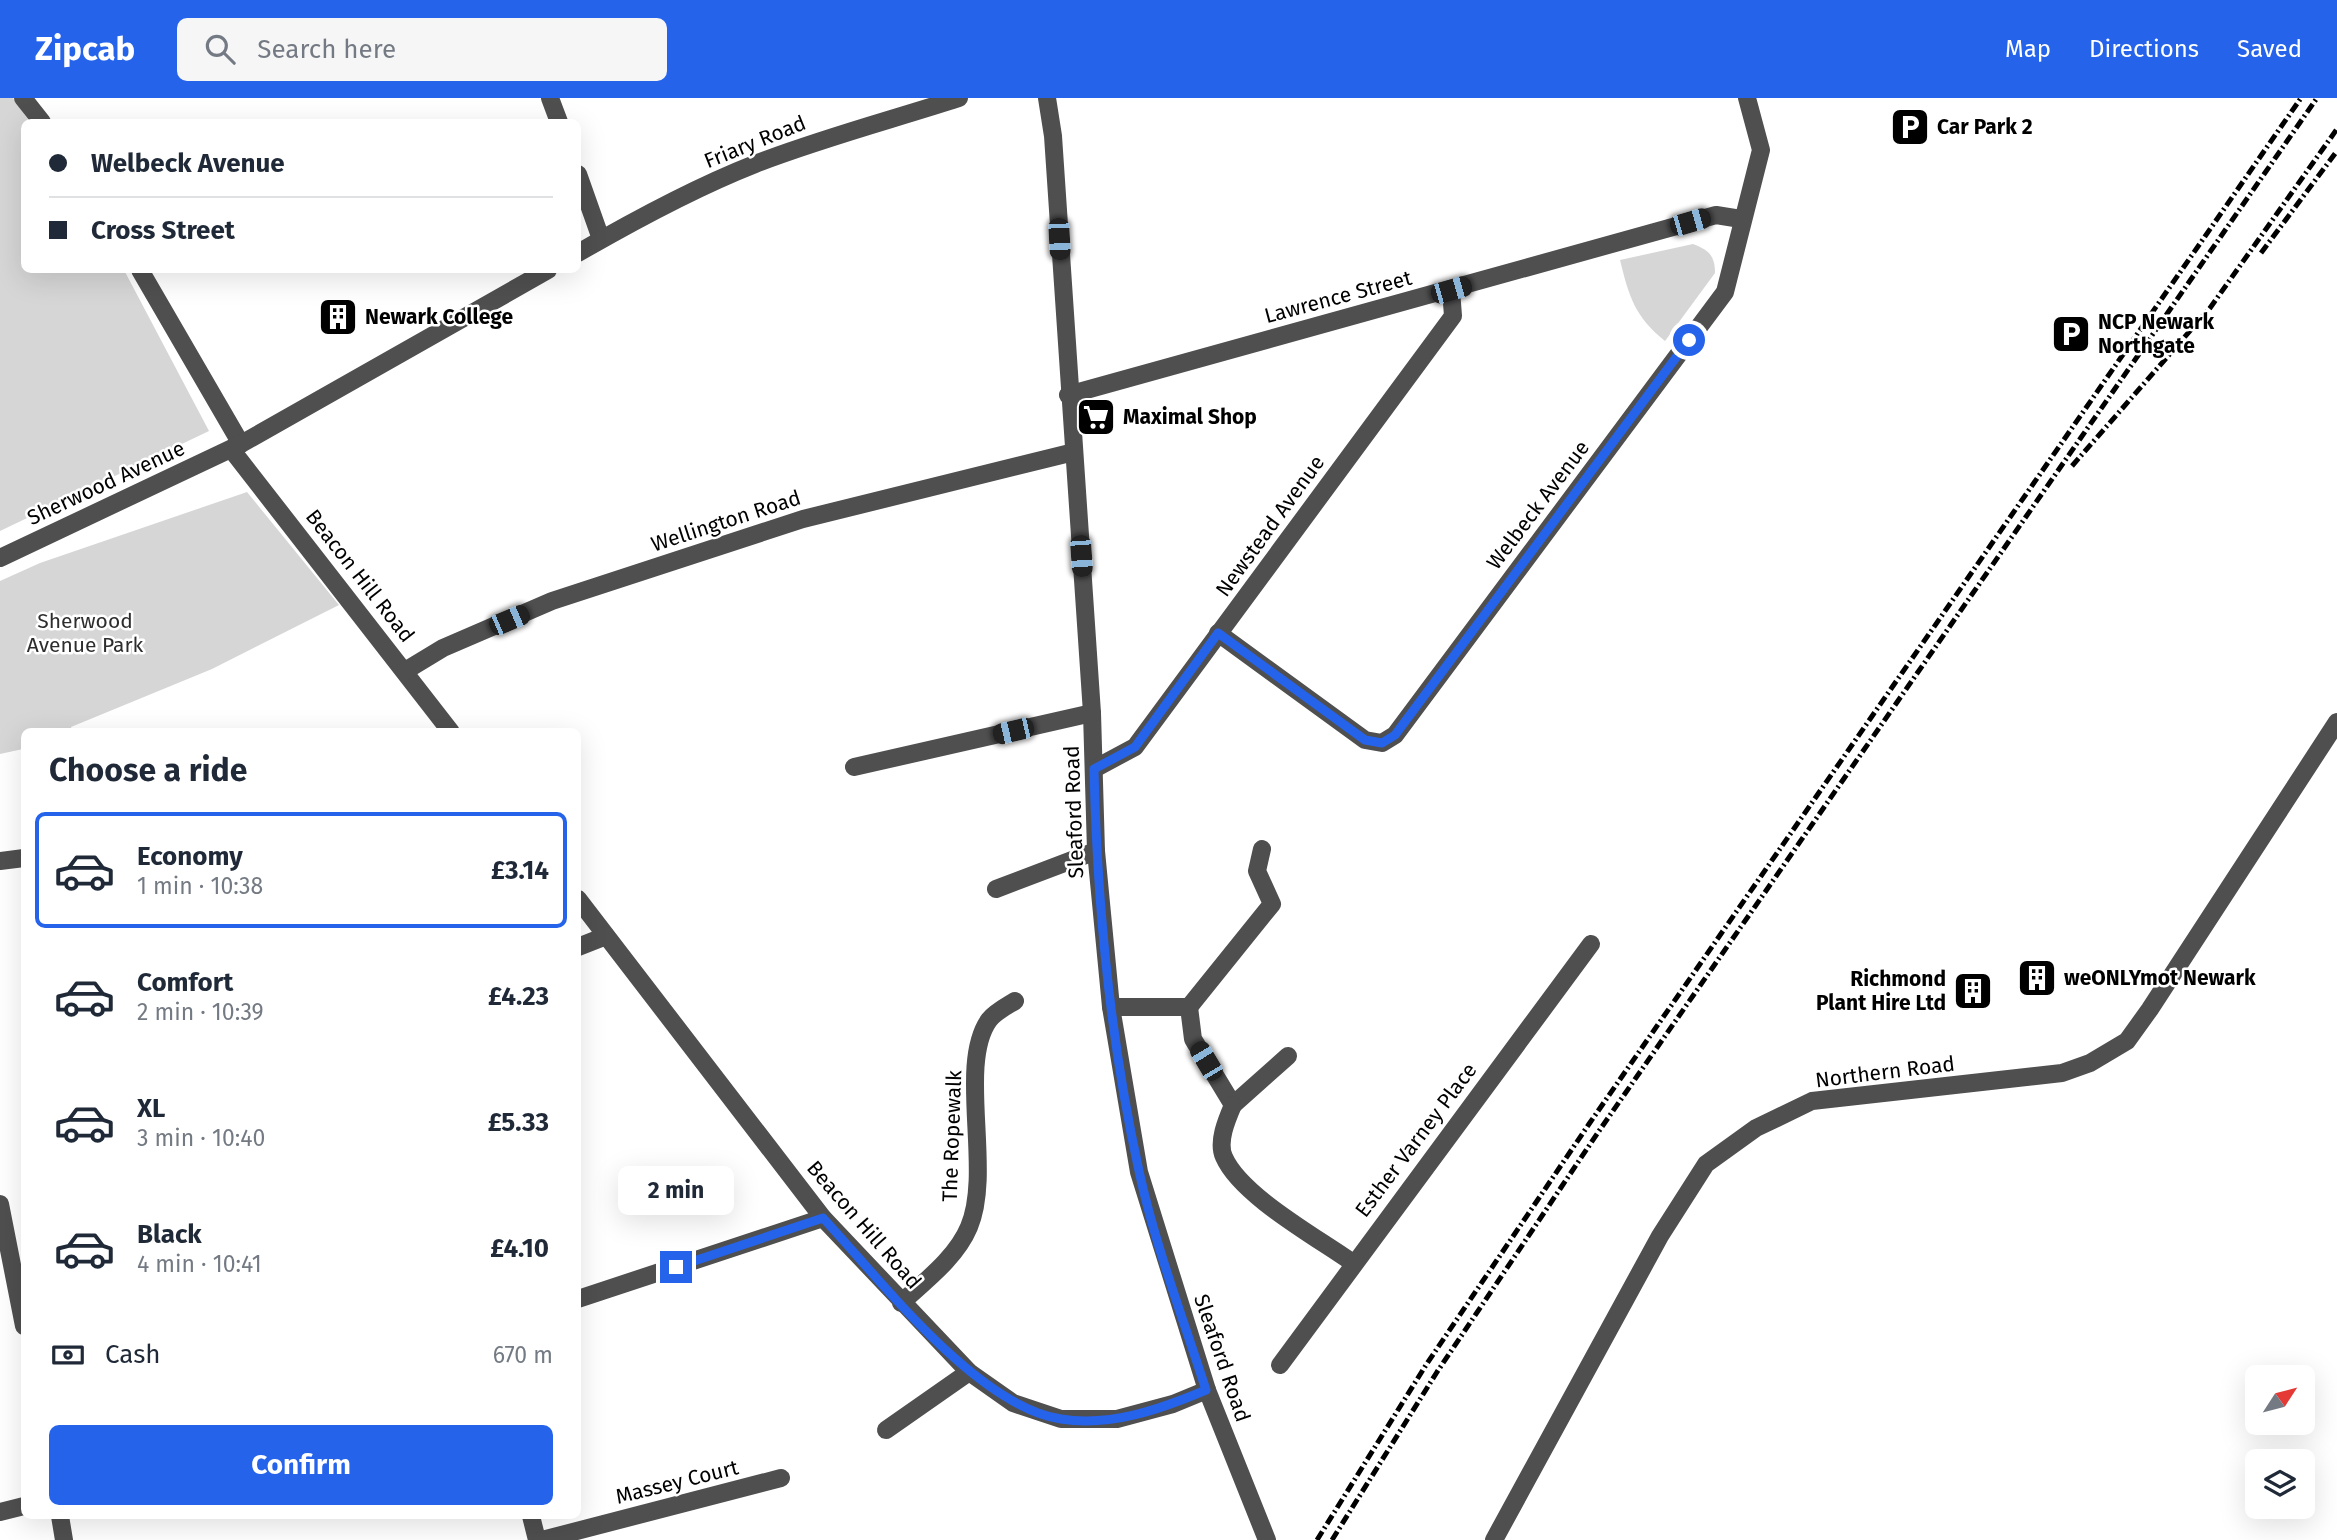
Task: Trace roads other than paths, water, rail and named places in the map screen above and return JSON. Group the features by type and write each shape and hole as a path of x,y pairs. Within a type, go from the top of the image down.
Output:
{"street":[{"path":"23,98 40,119"},
{"path":"550,98 558,119"},
{"name":"Friary Road","path":"581,251 754,165 829,138 959,98"},
{"name":"Sleaford Road","path":"1047,98 1053,136 1068,395 1092,713 1096,851 1111,1007 1139,1172 1206,1390 1267,1540"},
{"name":"Welbeck Avenue","path":"1218,633 1365,740 1382,743 1395,735 1725,292 1731,279 1741,219 1762,150 1747,98"},
{"path":"581,182 601,239"},
{"name":"Lawrence Street","path":"1068,395 1716,215 1741,219"},
{"name":"Beacon Hill Road","path":"142,273 236,447 448,728"},
{"path":"236,447 543,273"},
{"name":"Newstead Avenue","path":"1094,769 1135,747 1453,316 1451,290"},
{"name":"Sherwood Avenue","path":"0,558 236,447"},
{"name":"Wellington Road","path":"405,671 443,648 552,601 803,519 1074,453"},
{"path":"854,767 1092,713"},
{"name":"Northern Road","path":"1494,1540 1660,1236 1706,1164 1756,1128 1812,1101 2062,1073 2115,1051 2150,1009 2337,722"},
{"path":"1233,1105 1193,1039 1189,1007 1272,904 1257,870 1262,849"},
{"path":"996,889 1096,851"},
{"path":"0,862 21,858"},
{"name":"Beacon Hill Road","path":"581,903 823,1218 969,1372 1013,1403 1061,1419 1117,1419 1173,1404 1206,1390"},
{"path":"581,946 606,936"},
{"name":"Esther Varney Place","path":"1280,1365 1591,944"},
{"name":"The Ropewalk","path":"901,1303 944,1264 969,1227 977,1191 977,1044 990,1018 1015,1001"},
{"path":"1111,1007 1189,1007"},
{"path":"1287,1056 1233,1105 1224,1128 1223,1156 1250,1192 1353,1263"},
{"path":"0,1204 21,1311"},
{"path":"581,1298 823,1218"},
{"path":"886,1430 969,1372"},
{"name":"Massey Court","path":"540,1540 781,1478"},
{"path":"0,1511 21,1507"},
{"path":"60,1519 64,1540"},
{"path":"532,1519 540,1540"}],"railway":[{"path":"1317,1540 1426,1365 1589,1124 2301,98"},
{"path":"1332,1540 1437,1372 1599,1131 2317,98"},
{"path":"2072,466 2210,308 2337,129"},
{"path":"2261,253 2337,151"}],"place":[{"name":"Car Park 2","path":"1910,127"},
{"name":"Newark College","path":"338,317"},
{"name":"NCP Newark Northgate","path":"2071,334"},
{"name":"Maximal Shop","path":"1096,417"},
{"name":"weONLYmot Newark","path":"2037,978"},
{"name":"Richmond Plant Hire Ltd","path":"1973,991"}],"park label":[{"name":"Sherwood Avenue Park","path":"85,633"}]}
